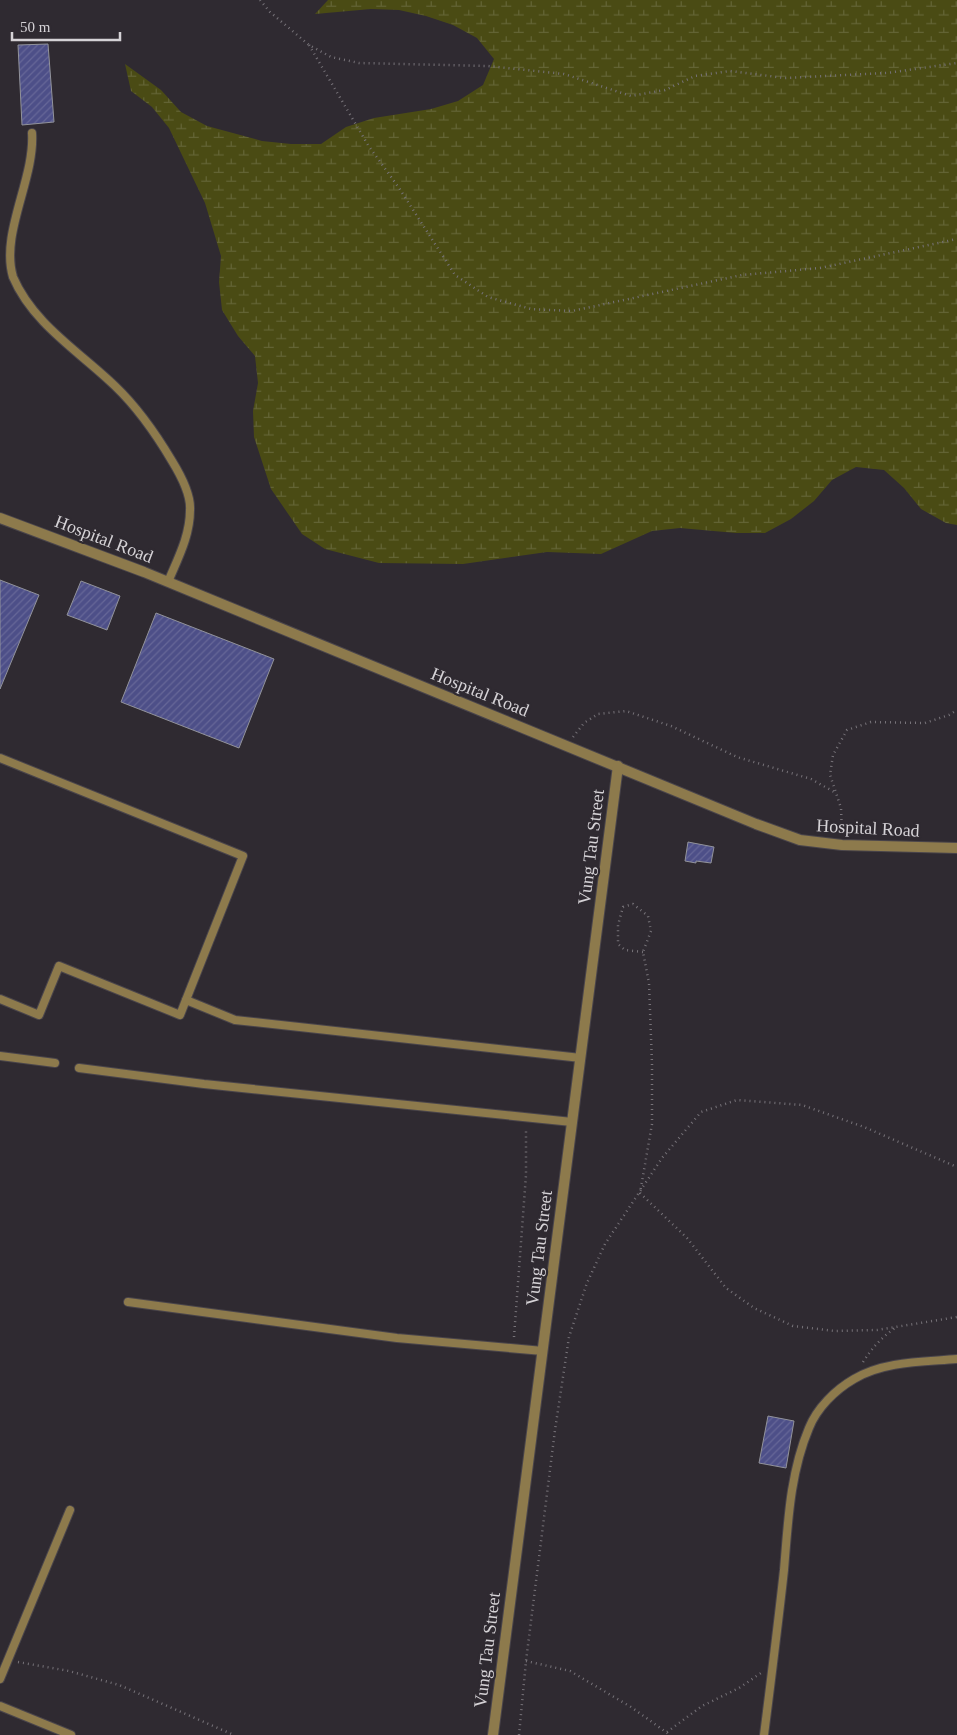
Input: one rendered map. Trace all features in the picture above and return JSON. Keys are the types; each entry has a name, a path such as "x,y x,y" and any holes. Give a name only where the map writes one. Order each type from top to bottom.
{"street":[{"name":"Hospital Road","path":"0,518 168,582 800,840 842,845 957,848"},
{"name":"Vung Tau Street","path":"493,1735 618,766"}],"lane":[{"path":"32,133 33,145 30,163 9,236 8,253 12,275 35,314 117,387 148,424 182,479 191,508 186,541 168,582"},
{"path":"0,758 242,856 180,1015 59,966 39,1015 0,999"},
{"path":"186,1000 235,1020 580,1058"},
{"path":"0,1056 55,1063"},
{"path":"78,1068 204,1084 572,1122"},
{"path":"128,1302 396,1338 542,1352"},
{"path":"764,1735 774,1664 790,1500 800,1455 809,1427 821,1407 834,1393 871,1370 957,1359"},
{"path":"0,1679 2,1669 70,1510"},
{"path":"0,1706 70,1735"}],"path":[{"path":"260,0 270,12 309,45 331,57 359,63 488,66 564,74 631,96 665,90 695,76 730,71 785,78 887,73 957,63"},
{"path":"309,45 368,145 404,195 455,275 488,297 530,309 572,311 742,275 820,268 957,239"},
{"path":"842,845 841,808 830,775 833,755 847,730 871,722 925,723 949,715 957,710"},
{"path":"570,747 574,737 584,723 598,714 626,711 671,726 736,757 811,780 836,793"},
{"path":"640,1193 652,1124 649,982 643,952 651,931 648,916 633,904 623,907 618,925 618,944 625,950 643,952"},
{"path":"519,1735 526,1661 555,1430 569,1337 587,1283 605,1244 662,1158 701,1112 737,1100 802,1105 864,1127 957,1166"},
{"path":"514,1349 526,1175 526,1117"},
{"path":"640,1193 687,1238 726,1288 754,1308 793,1326 835,1331 877,1330 957,1317"},
{"path":"854,1379 869,1352 881,1338 897,1326"},
{"path":"7,1660 70,1671 119,1685 234,1735"},
{"path":"526,1661 570,1671 618,1698 668,1734 702,1706 739,1688 774,1664"}],"green space":[{"path":"328,0 957,0 957,525 946,523 921,509 904,488 884,470 856,467 832,480 814,501 791,519 765,533 736,533 680,528 652,531 601,554 547,552 463,564 379,563 325,549 302,534 271,489 254,437 253,411 258,383 255,356 238,336 222,310 219,282 221,256 205,203 169,128 152,107 131,91 125,64 161,90 181,112 207,126 262,141 291,144 321,144 346,127 374,118 431,109 458,101 483,85 494,59 477,38 453,25 399,10 371,9 315,14"}],"building":[{"path":"48,44 54,122 22,125 18,45"},
{"path":"0,580 39,595 0,689"},
{"path":"81,581 120,596 107,630 67,615"},
{"path":"156,613 274,659 239,748 121,702"},
{"path":"688,842 714,847 711,863 685,861"},
{"path":"768,1416 794,1421 786,1468 759,1463"}]}
